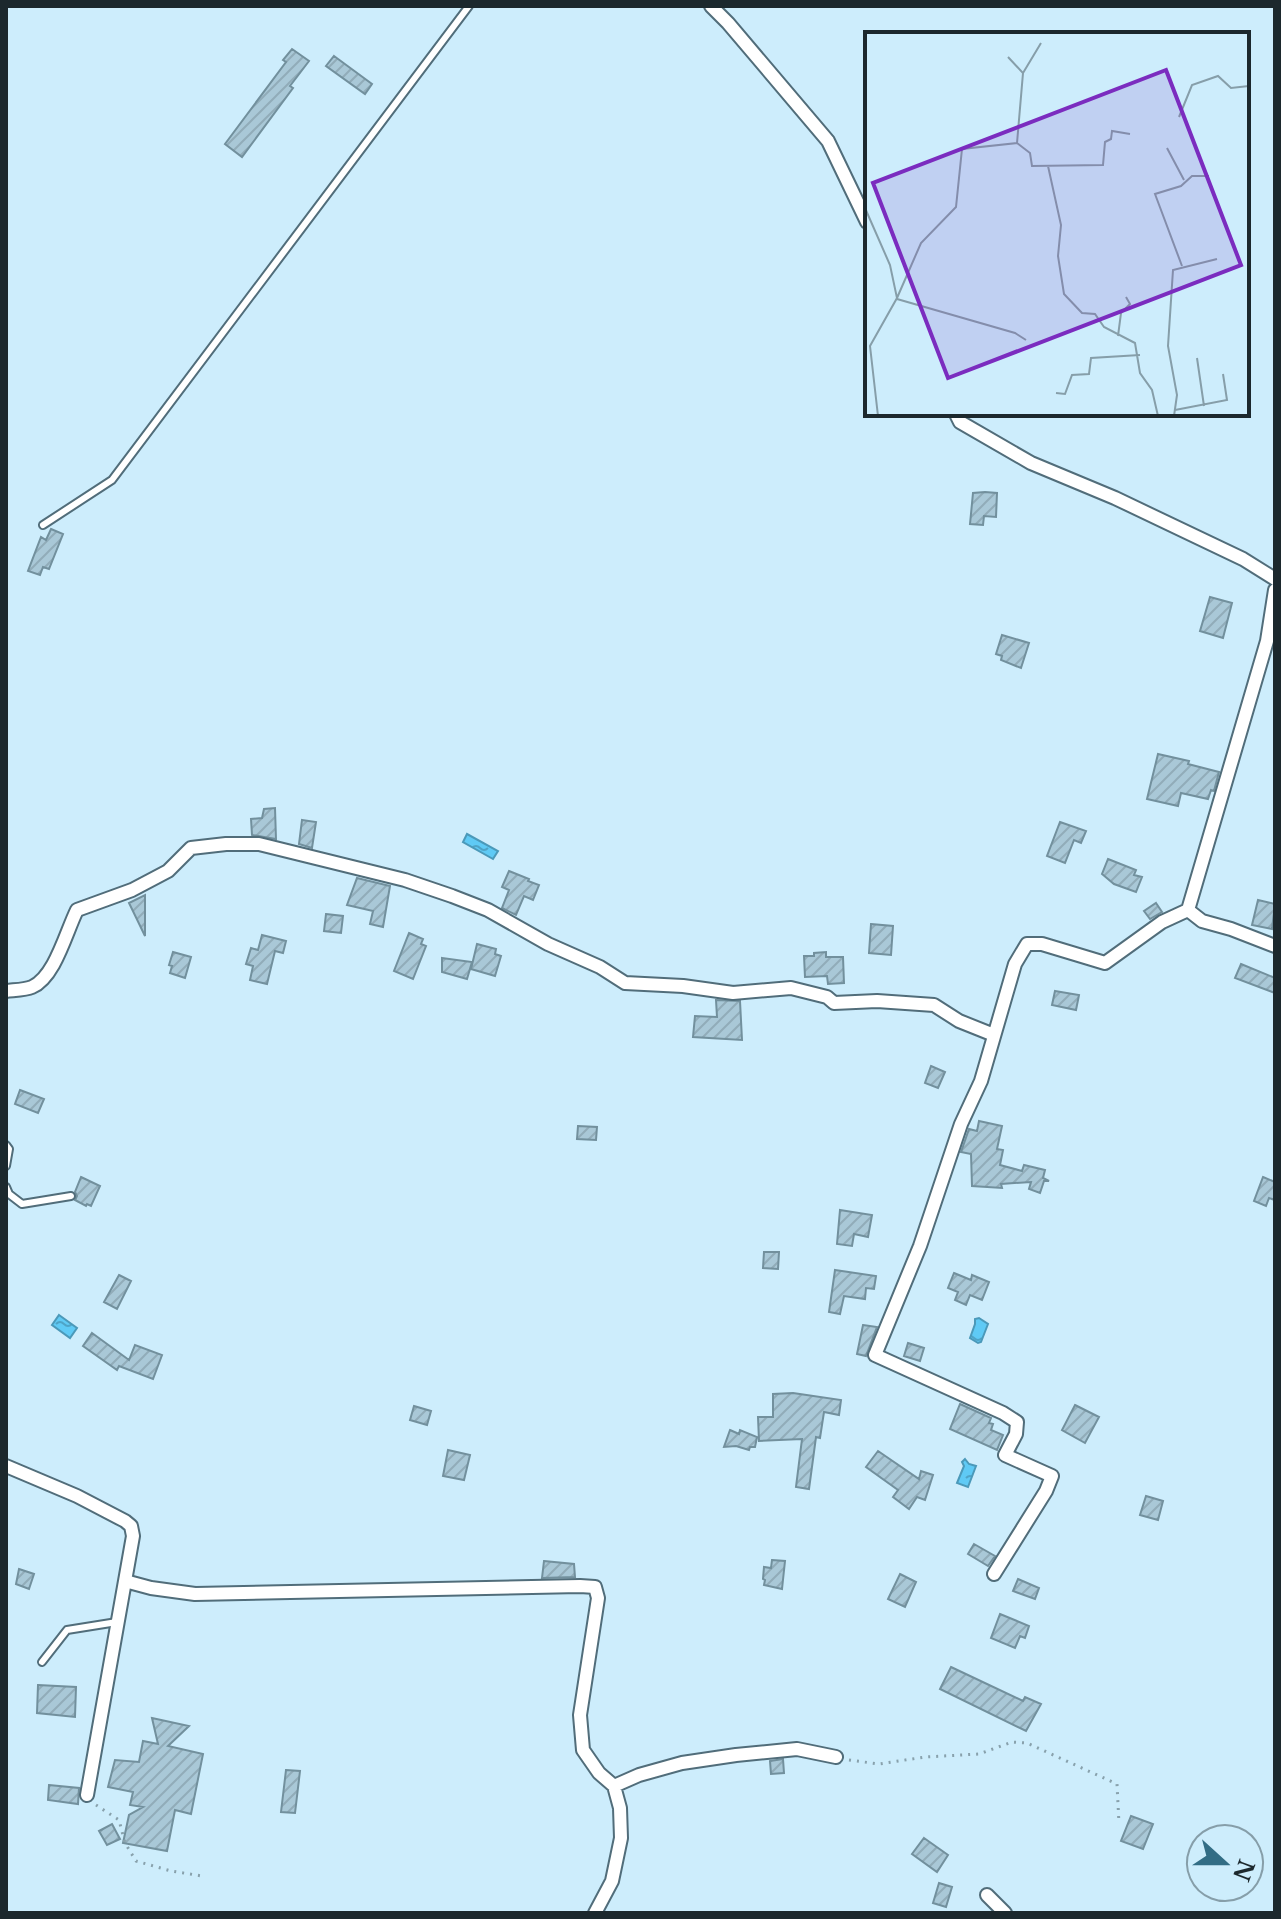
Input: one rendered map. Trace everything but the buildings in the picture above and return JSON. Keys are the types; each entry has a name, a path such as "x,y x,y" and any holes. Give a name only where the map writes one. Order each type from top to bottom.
{"street":[{"path":"711,6 828,141 865,218"},
{"path":"957,416 960,422 1031,463 1115,498 1243,559 1275,579"},
{"path":"994,1574 1046,1491 1052,1476 1005,1455 1016,1434 1017,1422 875,1355 920,1246 961,1124 981,1081 1015,964 1027,944 1042,944 1105,963 1162,922 1188,910 1267,641 1275,590"},
{"path":"6,991 31,987 43,979 77,910 132,890 168,871 191,848 259,844 405,880 452,896 488,910 625,983 733,993 791,988 827,997 834,1003 877,1001 934,1005 959,1021 994,1035"},
{"path":"1188,910 1202,921 1275,946"},
{"path":"6,1466 77,1496 131,1526 133,1536 87,1795"},
{"path":"125,1581 195,1594 595,1587 598,1598 580,1715 583,1750 599,1773 614,1786 620,1808 621,1838 612,1881 595,1913"},
{"path":"614,1786 639,1775 682,1763 736,1755 797,1749 836,1757"},
{"path":"987,1895 1005,1913"}],"lane":[{"path":"43,525 112,480 469,6"},
{"path":"6,1145 9,1149 6,1166"},
{"path":"6,1187 9,1194 22,1204 71,1196"},
{"path":"42,1662 67,1630 117,1622"}],"path":[{"path":"836,1757 879,1764 979,1754 1012,1742 1027,1743 1117,1784 1119,1824"},
{"path":"87,1795 119,1820 125,1843 136,1861 202,1876"}],"water":[{"path":"467,834 498,851 493,859 463,842"},
{"path":"59,1315 77,1328 70,1338 52,1325"},
{"path":"975,1319 988,1324 978,1343 970,1338"},
{"path":"965,1459 976,1466 968,1487 957,1483"}]}
